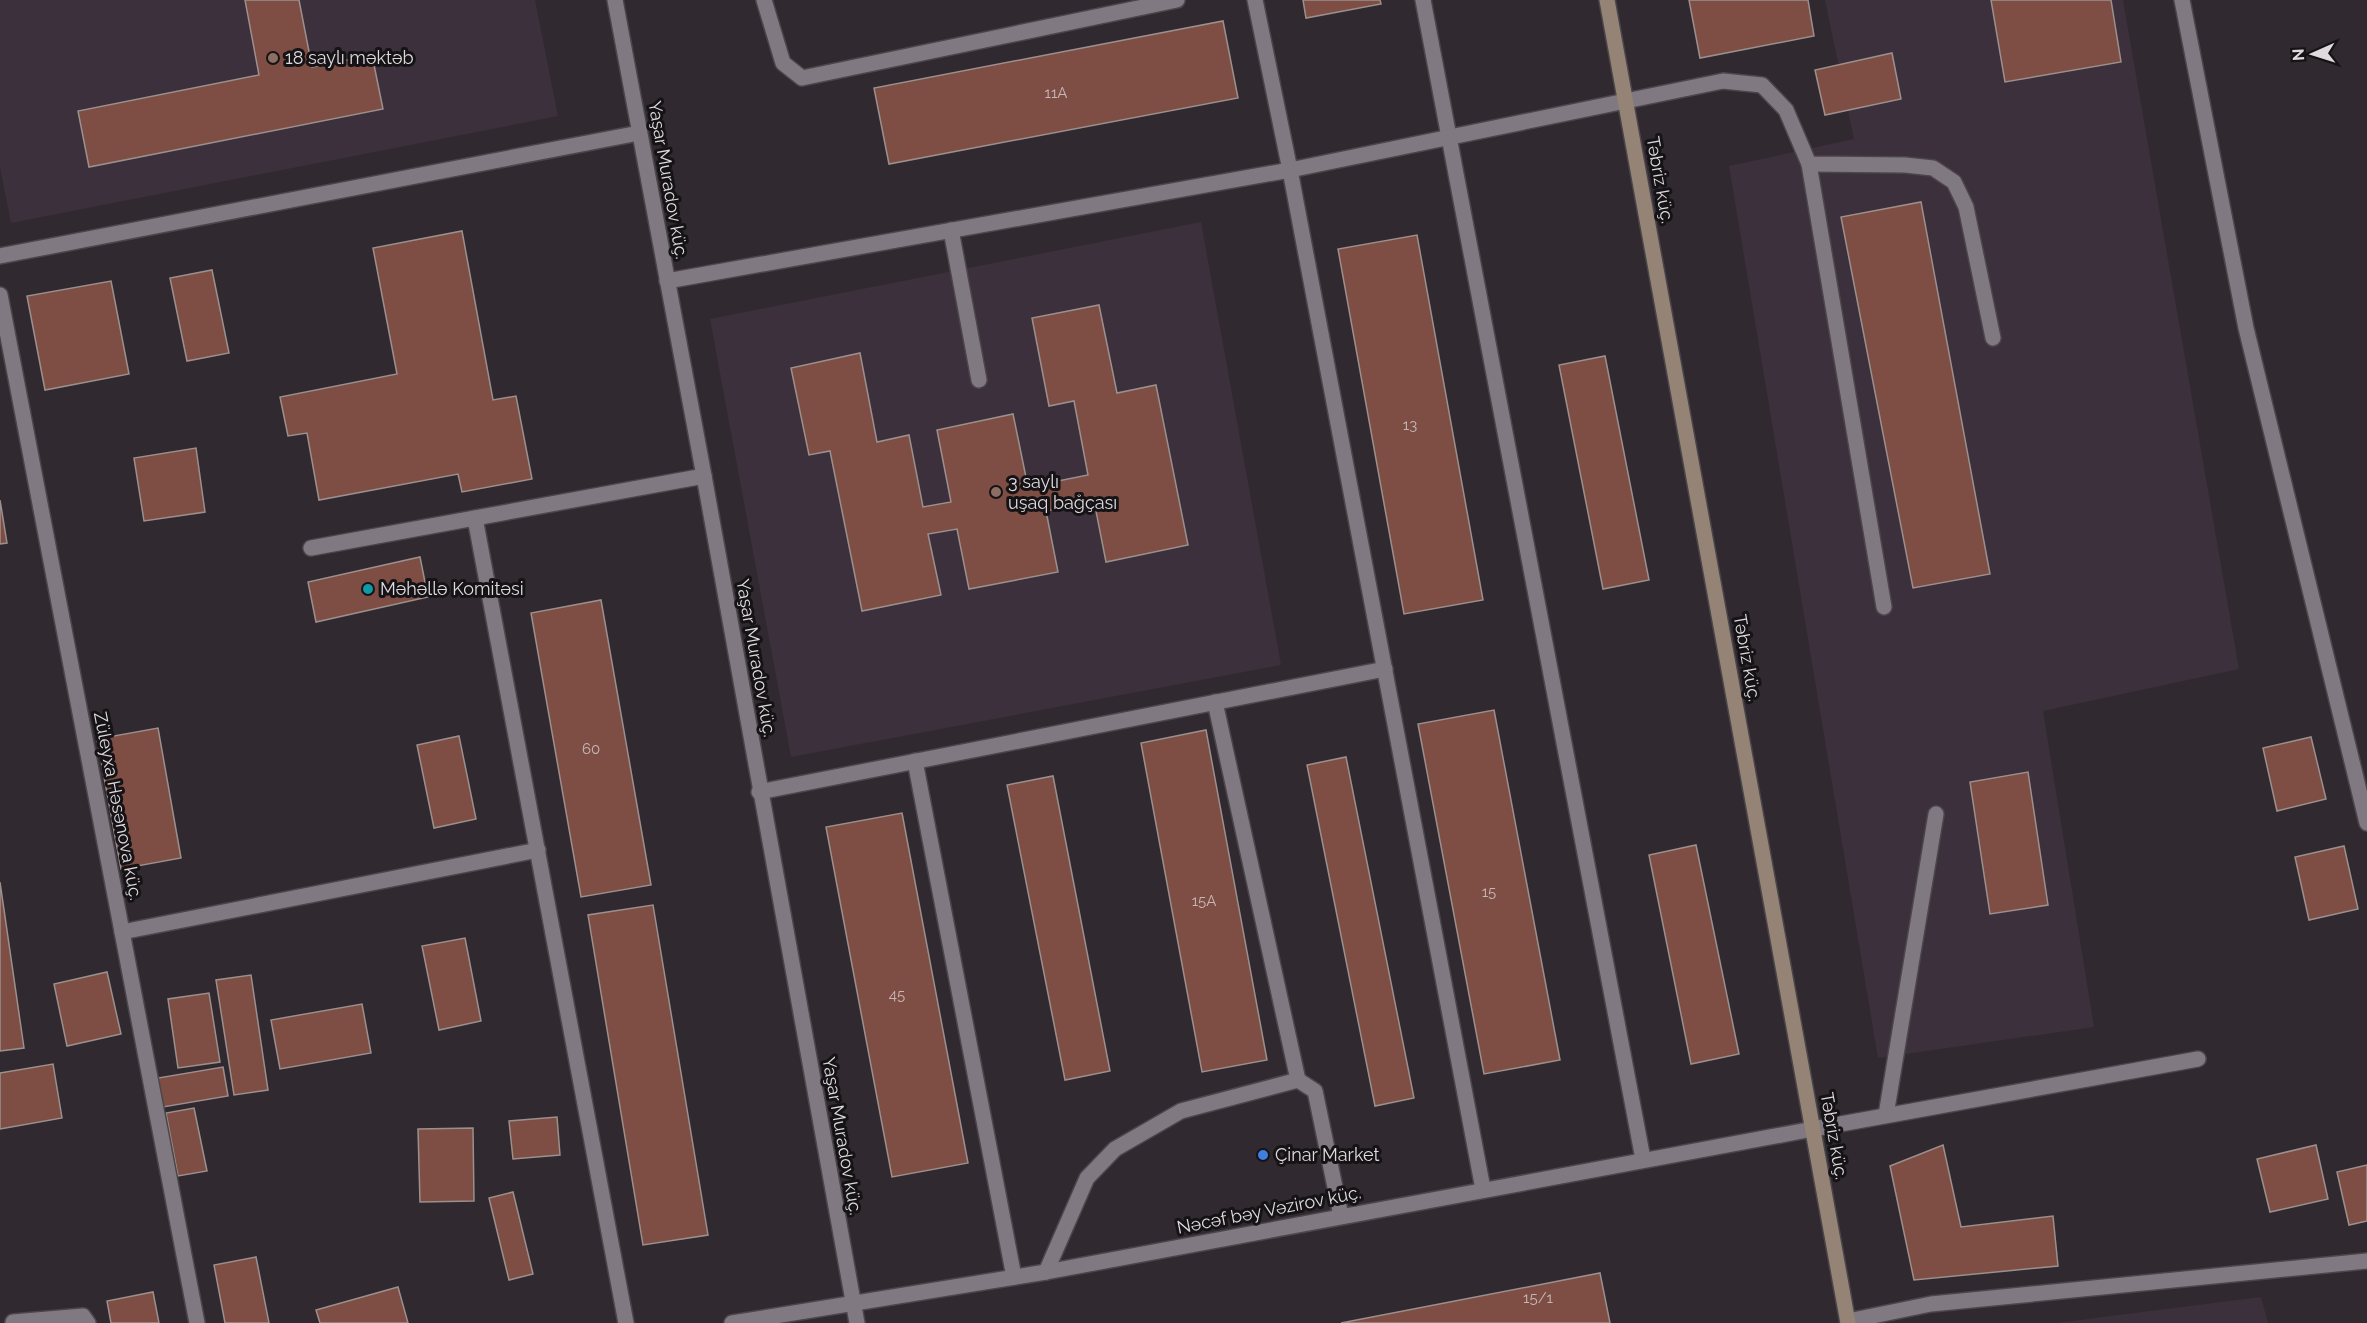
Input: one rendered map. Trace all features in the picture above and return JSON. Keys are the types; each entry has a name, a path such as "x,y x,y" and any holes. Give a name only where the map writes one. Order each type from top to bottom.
{"main road":[{"name":"Təbriz küç.","path":"1607,0 1813,1129 1844,1322"}],"street":[{"name":"Yaşar Muradov küç.","path":"615,0 704,476 856,1323"},
{"path":"764,0 783,63 802,78 1149,3 1177,0"},
{"path":"1255,0 1290,170 1483,1189"},
{"path":"1423,0 1643,1159"},
{"path":"2182,0 2246,328 2367,823"},
{"path":"667,281 1290,170 1723,81 1762,85 1786,110 1809,164 1884,607"},
{"path":"0,256 639,133"},
{"path":"1809,164 1905,165 1933,168 1954,182 1966,207 1993,338"},
{"path":"951,230 979,380"},
{"name":"Züleyxa Həsənova küç.","path":"0,296 197,1323"},
{"path":"311,548 704,476"},
{"path":"475,518 626,1323"},
{"path":"759,792 1385,669"},
{"path":"1215,702 1298,1080 1315,1091 1341,1216"},
{"path":"915,762 1014,1277"},
{"path":"1886,1115 1936,814"},
{"path":"122,932 538,850"},
{"name":"Nəcəf bəy Vəzirov küç.","path":"732,1323 1046,1272 1643,1159 2198,1059"},
{"path":"1046,1272 1087,1178 1114,1149 1181,1111 1298,1080"},
{"path":"1844,1322 1931,1304 2367,1261"},
{"path":"13,1322 83,1316 88,1323"}],"shaded area":[{"name":"18 saylı məktəb","path":"0,0 535,0 558,116 11,223 0,168"},
{"path":"1825,0 2123,0 2239,669 2043,711 2094,1027 1878,1058 1729,166 1854,139"},
{"name":"3 saylı uşaq bağçası","path":"1201,222 1281,665 791,757 710,319"},
{"path":"2261,1297 2268,1323 2056,1323"}],"building":[{"path":"245,0 299,0 312,67 372,55 383,109 89,167 78,111 259,75"},
{"path":"1303,0 1380,0 1381,4 1306,18"},
{"path":"1689,0 1808,0 1814,36 1700,58"},
{"path":"1991,0 2111,0 2121,62 2005,82"},
{"path":"1223,21 1238,98 889,164 874,88"},
{"path":"1892,53 1901,99 1825,115 1815,70"},
{"path":"1921,202 1990,574 1913,588 1841,217"},
{"path":"462,231 493,400 516,396 532,479 462,492 458,474 319,500 307,433 288,436 280,397 397,374 373,248"},
{"path":"1417,235 1483,600 1404,614 1338,249"},
{"path":"212,270 229,353 187,361 170,278"},
{"path":"111,281 129,374 45,390 27,296"},
{"path":"1099,305 1117,393 1156,385 1188,545 1106,562 1094,501 1046,511 1058,572 969,589 957,529 928,534 941,595 862,611 830,451 809,455 791,368 860,353 877,442 909,435 923,507 951,502 937,430 1013,414 1028,487 1088,475 1074,401 1049,406 1032,318"},
{"path":"1605,356 1649,580 1603,589 1559,365"},
{"path":"196,448 205,512 144,521 134,458"},
{"path":"0,500 7,543 0,544"},
{"name":"Məhəllə Komitəsi","path":"420,557 428,597 316,622 308,582"},
{"path":"601,600 651,885 581,897 531,613"},
{"path":"1494,710 1560,1060 1484,1074 1418,724"},
{"path":"158,728 181,858 121,869 97,739"},
{"path":"1206,730 1267,1060 1202,1072 1141,743"},
{"path":"459,736 476,819 434,828 417,745"},
{"path":"2311,737 2326,799 2277,811 2263,748"},
{"path":"1346,757 1414,1098 1375,1106 1307,765"},
{"path":"2028,772 2048,905 1990,914 1970,782"},
{"path":"1053,776 1110,1071 1065,1080 1007,785"},
{"path":"902,813 968,1163 892,1177 826,827"},
{"path":"1696,845 1739,1054 1691,1064 1649,855"},
{"path":"2344,846 2358,909 2309,920 2295,857"},
{"path":"0,882 24,1048 0,1051"},
{"path":"653,905 708,1235 643,1245 588,915"},
{"path":"465,938 481,1021 439,1030 422,946"},
{"path":"107,972 121,1034 67,1046 54,984"},
{"path":"251,975 268,1090 234,1095 216,980"},
{"path":"209,993 220,1062 178,1068 168,999"},
{"path":"362,1004 371,1053 280,1069 271,1020"},
{"path":"53,1064 62,1118 0,1129 0,1073"},
{"path":"223,1067 228,1096 163,1107 158,1078"},
{"path":"194,1108 207,1171 178,1176 166,1113"},
{"path":"557,1117 560,1155 513,1159 509,1121"},
{"path":"473,1128 474,1201 420,1202 418,1129"},
{"path":"1943,1145 1961,1227 2053,1216 2058,1266 1914,1280 1890,1166"},
{"path":"2316,1145 2328,1199 2270,1212 2257,1159"},
{"path":"2367,1165 2367,1221 2349,1225 2337,1172"},
{"path":"513,1192 533,1274 509,1280 489,1198"},
{"path":"256,1257 269,1323 225,1323 214,1265"},
{"path":"1600,1273 1610,1323 1341,1323"},
{"path":"398,1287 408,1323 320,1323 316,1310"},
{"path":"153,1292 159,1323 111,1323 107,1301"}],"place":[{"name":"18 saylı məktəb","path":"273,58"},
{"name":"3 saylı uşaq bağçası","path":"996,492"},
{"name":"Məhəllə Komitəsi","path":"368,589"},
{"name":"Çinar Market","path":"1263,1155"}]}
